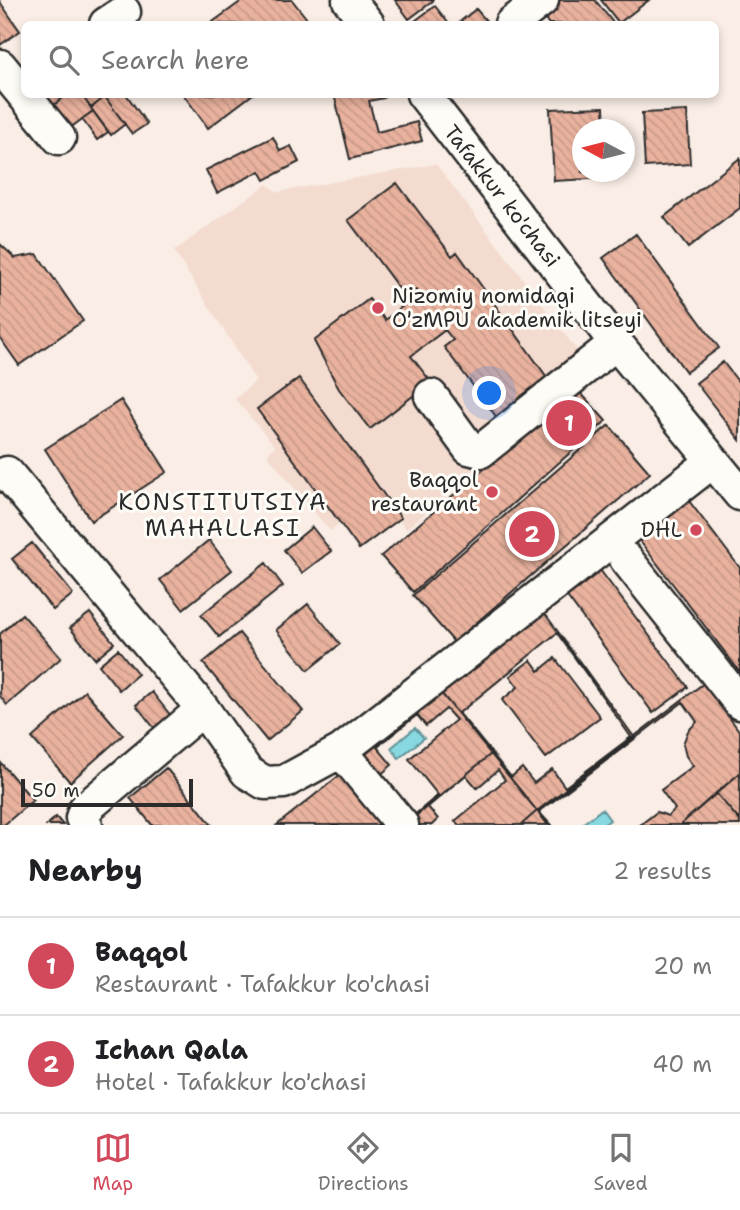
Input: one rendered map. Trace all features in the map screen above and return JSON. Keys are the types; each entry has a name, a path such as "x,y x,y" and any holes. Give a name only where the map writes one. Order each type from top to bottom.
{"street":[{"path":"349,0 366,21"},
{"path":"515,21 542,0"},
{"path":"0,57 21,53"},
{"path":"0,66 21,92"},
{"path":"26,98 59,138"},
{"name":"Tafakkur ko'chasi","path":"426,98 616,343 730,476"},
{"path":"430,396 469,448 481,451 616,343"},
{"path":"7,473 203,709 247,772 265,783 284,782 341,751 730,476"},
{"path":"626,559 740,703"},
{"path":"86,825 82,818 85,809 203,709"},
{"path":"341,751 402,825"}],"shaded area":[{"name":"Nizomiy nomidagi O'zMPU akademik litseyi","path":"436,164 595,374 406,529 380,491 330,531 267,455 275,446 235,399 256,381 174,251 267,184 277,192"}],"water":[{"path":"415,728 424,738 399,758 391,748"},
{"path":"602,809 610,820 603,825 581,825"}],"building":[{"path":"243,0 292,0 309,21 214,21"},
{"path":"395,0 433,0 433,1 409,19"},
{"path":"559,0 595,0 612,21 547,21 541,14"},
{"path":"601,0 649,0 622,21 617,21"},
{"path":"0,2 20,31 0,45"},
{"path":"435,6 447,21 415,21"},
{"path":"476,9 486,21 461,21"},
{"path":"41,98 63,98 46,111"},
{"path":"63,98 84,98 93,111 66,131 49,109"},
{"path":"84,98 104,98 91,108"},
{"path":"106,98 129,98 147,124 132,134"},
{"path":"106,98 125,124 111,135 91,108"},
{"path":"186,98 248,98 208,128"},
{"path":"335,98 384,98 369,101 377,132 417,122 422,141 350,159"},
{"path":"604,107 605,119 572,119 572,180 554,181 550,109"},
{"path":"93,111 108,132 97,140 82,119"},
{"path":"687,111 690,164 645,167 642,113"},
{"path":"273,137 280,151 291,146 299,162 265,180 260,171 217,193 206,170"},
{"path":"740,158 740,208 688,248 664,217"},
{"path":"397,183 452,256 457,252 549,380 498,419 444,347 453,340 445,330 411,356 431,382 370,429 339,389 314,341 369,299 385,320 418,294 416,290 406,298 348,220"},
{"path":"636,234 719,348 686,372 603,258"},
{"path":"0,244 15,258 37,254 83,321 19,365 0,338"},
{"path":"723,362 740,384 740,440 696,383"},
{"path":"299,378 401,518 359,549 257,409"},
{"path":"578,390 606,421 413,592 381,556"},
{"path":"121,400 167,472 91,521 45,449"},
{"path":"609,425 650,473 454,642 413,595"},
{"path":"686,497 740,568 740,672 636,536"},
{"path":"312,527 331,551 302,573 284,550"},
{"path":"209,540 232,570 183,609 160,580"},
{"path":"32,543 73,594 53,610 12,559"},
{"path":"266,563 283,586 219,637 201,615"},
{"path":"597,566 688,687 653,713 563,591"},
{"path":"308,604 340,644 308,670 276,630"},
{"path":"543,611 634,737 537,811 441,693","holes":["557,633 631,737 565,787 552,769 534,783 522,768 511,777 459,713"]},
{"path":"90,613 114,643 95,659 70,628"},
{"path":"22,614 61,658 7,705 0,696 0,634"},
{"path":"239,633 303,711 267,741 203,663"},
{"path":"118,649 138,674 119,690 99,665"},
{"path":"555,658 600,717 546,758 502,700 518,687 510,676 531,660 539,671"},
{"path":"704,683 740,732 740,773 680,825 640,825 657,812 668,816 675,809 661,790 693,766 686,756 683,744 688,731 697,722 683,702 539,812 551,825 548,825 537,811"},
{"path":"85,691 123,735 70,782 32,738"},
{"path":"152,692 175,721 159,734 136,705"},
{"path":"441,693 491,754 412,819 361,758","holes":["446,709 456,720 409,759 438,795 412,817 378,777 392,765 377,747 417,715 426,726"]},
{"path":"491,754 537,811 521,825 459,825 455,821 505,780 498,770 477,788 466,775 428,807 438,819 432,825 417,825 412,819"},
{"path":"0,762 33,800 4,825 0,825"},
{"path":"166,768 212,825 152,825 130,798"},
{"path":"345,771 389,825 277,825"},
{"path":"740,773 740,821 716,793"},
{"path":"716,793 740,821 740,825 680,825"},
{"path":"537,811 548,825 521,825"},
{"path":"56,817 63,825 47,825"}],"place":[{"name":"Nizomiy nomidagi O'zMPU akademik litseyi","path":"378,308"},
{"name":"Baqqol","path":"569,423"},
{"name":"Baqqol restaurant","path":"492,492"},
{"name":"DHL","path":"696,530"},
{"name":"Ichan Qala","path":"532,534"}],"district":[{"name":"KONSTITUTSIYA MAHALLASI","path":"223,515"}]}
